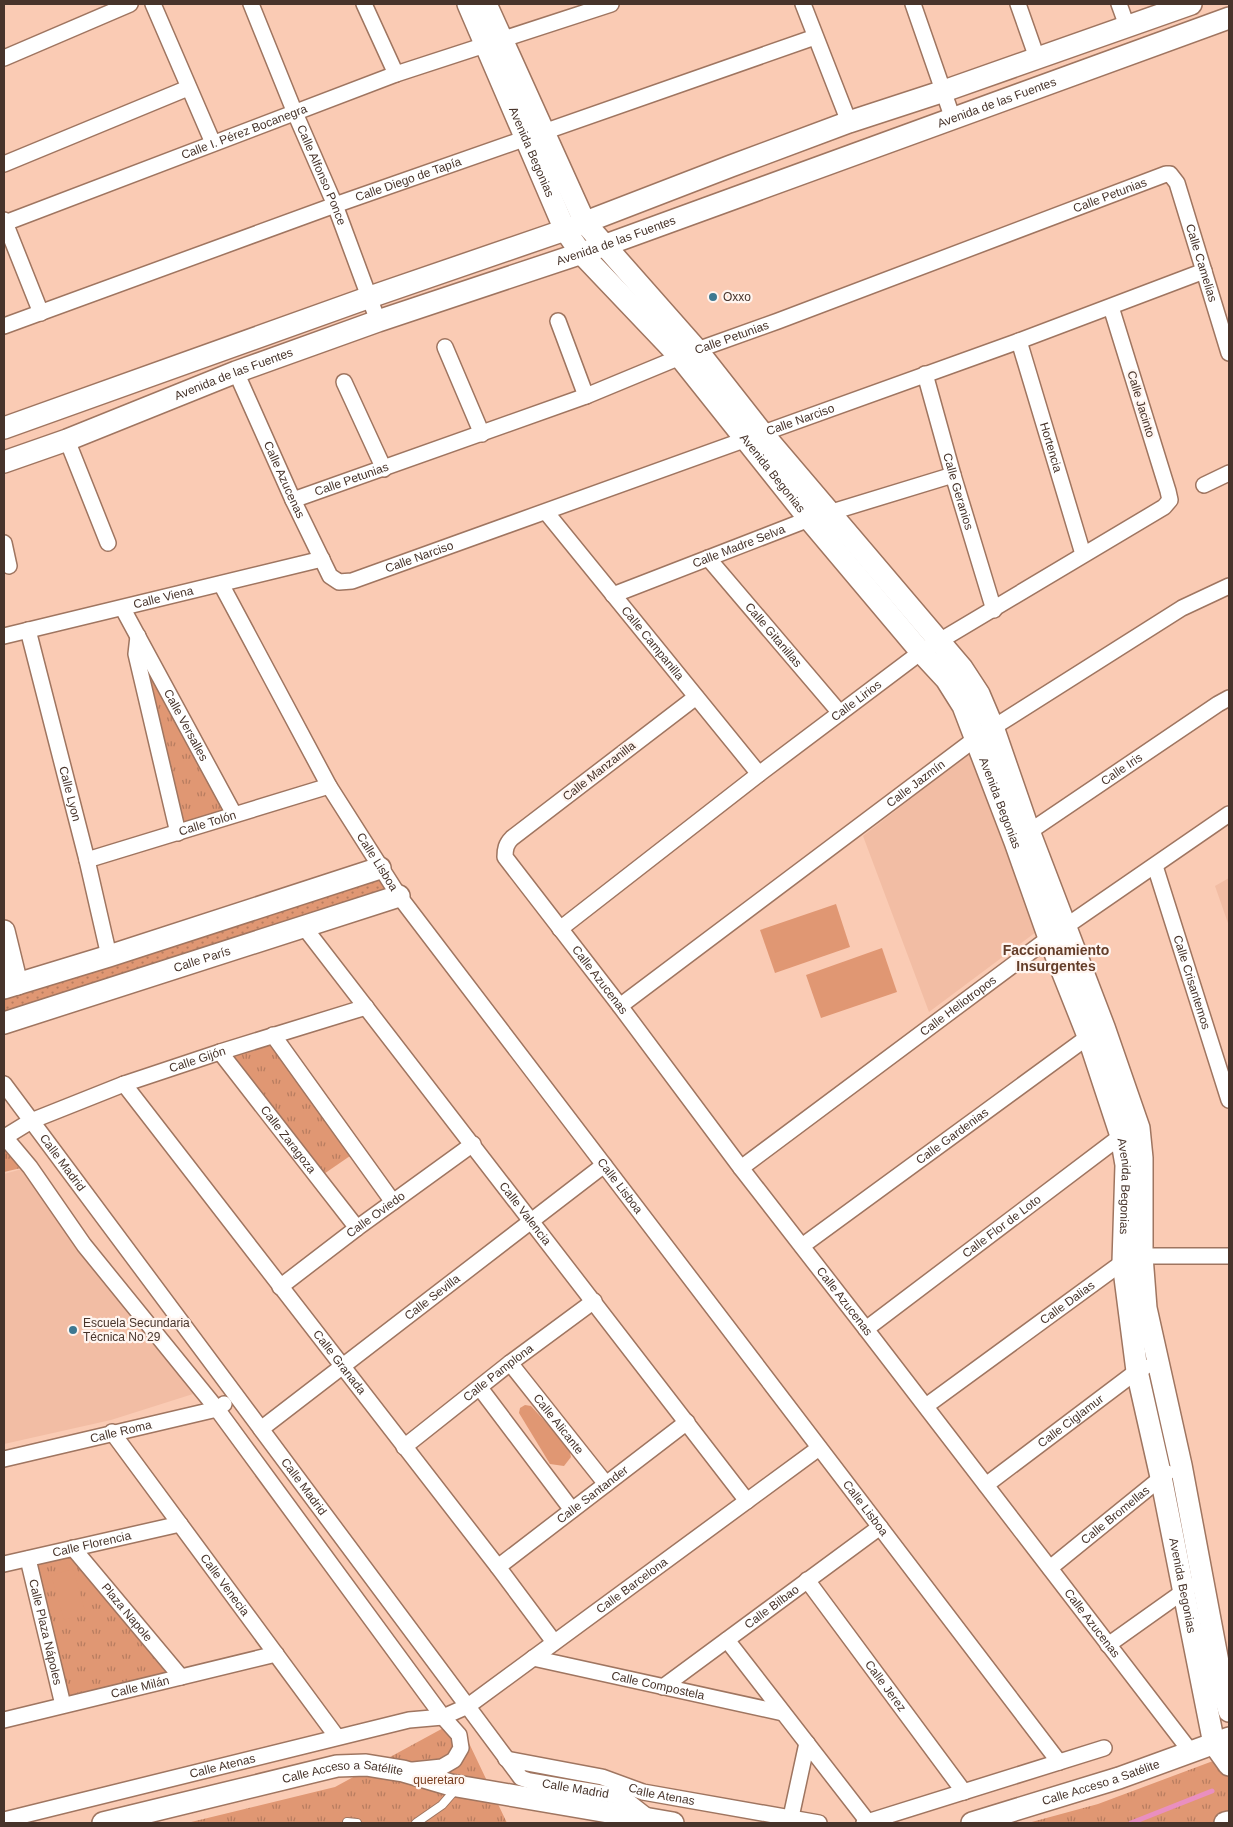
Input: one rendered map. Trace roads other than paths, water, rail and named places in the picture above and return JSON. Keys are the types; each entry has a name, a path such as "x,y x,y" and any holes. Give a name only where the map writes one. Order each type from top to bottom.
{"street":[{"path":"4,58 130,4"},
{"path":"153,4 213,143"},
{"name":"Calle Alfonso Ponce","path":"251,4 335,205 378,320"},
{"path":"364,4 396,74"},
{"name":"Avenida Begonias","path":"468,4 493,42 535,136 585,223 754,437 809,519 946,679 962,706 975,739 1022,836 1096,1031 1130,1132 1142,1158 1132,1259 1137,1371 1161,1476 1183,1591 1222,1741"},
{"name":"Avenida Begonias","path":"486,4 493,42"},
{"path":"803,4 849,122"},
{"path":"913,4 953,118"},
{"path":"1018,4 1037,58"},
{"path":"1119,4 1127,26"},
{"name":"Avenida de las Fuentes","path":"4,428 370,297 585,223 849,122 944,91 1191,4"},
{"name":"Calle I. Pérez Bocanegra","path":"4,221 396,74 603,5"},
{"name":"Avenida de las Fuentes","path":"4,462 67,440 236,372 378,320 603,246 1229,18"},
{"name":"Calle Diego de Tapía","path":"4,326 335,205 815,37"},
{"path":"4,164 188,88"},
{"name":"Avenida Begonias","path":"535,136 565,230 581,253 688,354"},
{"name":"Calle Camelias","path":"1170,174 1177,183 1229,353"},
{"name":"Calle Petunias","path":"293,500 586,396 688,354 1152,178 1170,174"},
{"path":"4,221 41,313"},
{"name":"Calle Narciso","path":"339,582 352,582 1019,341 1204,271"},
{"name":"Calle Jacinto","path":"1111,307 1170,500"},
{"path":"558,321 586,396"},
{"name":"Hortencia","path":"1019,341 1083,554"},
{"path":"445,346 482,434"},
{"name":"Calle Azucenas","path":"236,372 293,500 330,576 339,582"},
{"name":"Calle Geranios","path":"925,374 994,610"},
{"path":"344,382 384,469"},
{"name":"Avenida Begonias","path":"754,437 829,512 962,668 979,694 993,727 1022,836"},
{"path":"67,440 108,542"},
{"path":"1204,485 1229,473"},
{"name":"Calle Madre Selva","path":"613,595 809,519 953,475"},
{"name":"Calle Lirios","path":"560,928 921,652 1164,507 1170,500"},
{"name":"Calle Campanilla","path":"546,512 759,774"},
{"path":"4,543 9,566"},
{"name":"Calle Gitanillas","path":"708,558 840,713"},
{"name":"Calle Viena","path":"4,636 123,609 322,559"},
{"name":"Calle Lisboa","path":"221,584 329,786 399,896 1059,1762"},
{"name":"Calle Jazmín","path":"620,1006 975,739 1182,608 1229,586"},
{"name":"Calle Versalles","path":"123,609 234,814"},
{"name":"Calle Lyon","path":"28,630 87,860 109,956"},
{"name":"Calle Versalles","path":"138,636 136,654 178,833"},
{"name":"Calle Manzanilla","path":"505,848 512,838 696,697"},
{"name":"Calle Iris","path":"1022,836 1229,698"},
{"name":"Calle Tolón","path":"87,860 329,786"},
{"name":"Calle Heliotropos","path":"741,1168 1058,932 1229,814"},
{"name":"Calle Azucenas","path":"505,848 505,857 510,865 1191,1752"},
{"name":"Calle Crisantemos","path":"1155,866 1229,1100"},
{"path":"4,931 10,986 380,868"},
{"name":"Calle París","path":"4,1023 399,896"},
{"name":"Calle Valencia","path":"304,927 747,1501"},
{"name":"Calle Gijón","path":"4,1137 31,1121 124,1084 366,1007"},
{"name":"Calle Gardenias","path":"802,1246 1096,1031"},
{"path":"274,1036 393,1202"},
{"name":"Calle Zaragoza","path":"220,1052 357,1228"},
{"name":"Calle Madrid","path":"4,1084 521,1778 613,1795 625,1799 650,1819"},
{"name":"Calle Granada","path":"124,1084 498,1566 554,1642"},
{"name":"Calle Flor de Loto","path":"866,1329 1130,1132"},
{"name":"Calle Madrid","path":"4,1137 30,1167 84,1245 217,1409 443,1717 459,1735 461,1748 454,1760 442,1767 403,1771"},
{"name":"Calle Oviedo","path":"280,1287 357,1228 473,1144"},
{"name":"Calle Sevilla","path":"261,1429 604,1165"},
{"path":"1132,1259 1229,1256"},
{"name":"Avenida Begonias","path":"1132,1259 1146,1308 1181,1465 1229,1711"},
{"name":"Calle Dalias","path":"926,1406 1132,1259"},
{"name":"Calle Pamplona","path":"404,1446 510,1363 594,1301"},
{"name":"Calle Ciglamur","path":"986,1485 1137,1371 1158,1361"},
{"name":"Calle Alicante","path":"510,1363 606,1484"},
{"path":"480,1388 572,1510"},
{"name":"Calle Roma","path":"4,1459 112,1432 217,1409 236,1397"},
{"name":"Calle Santander","path":"498,1566 687,1422"},
{"name":"Calle Venecia","path":"112,1432 337,1737"},
{"name":"Calle Barcelona","path":"443,1717 468,1706 819,1448"},
{"name":"Calle Bromellas","path":"1050,1568 1161,1476 1181,1465"},
{"name":"Calle Florencia","path":"4,1564 180,1524"},
{"name":"Calle Bilbao","path":"663,1687 880,1527"},
{"name":"Plaza Napole","path":"73,1548 181,1677"},
{"name":"Calle Plaza Nápoles","path":"28,1559 63,1705"},
{"path":"1108,1645 1202,1578"},
{"name":"Calle Jerez","path":"808,1580 964,1792"},
{"path":"727,1640 866,1823 1104,1748"},
{"name":"Calle Milán","path":"4,1720 276,1654"},
{"name":"Calle Compostela","path":"533,1658 783,1713"},
{"name":"Calle Atenas","path":"4,1820 409,1720 443,1717"},
{"path":"1222,1741 1229,1765"},
{"name":"Calle Acceso a Satélite","path":"972,1823 1119,1778 1222,1741"},
{"path":"791,1817 807,1743"},
{"name":"Calle Atenas","path":"506,1759 602,1777 643,1792 819,1823"},
{"name":"Calle Acceso a Satélite","path":"103,1823 337,1766 366,1764 403,1771 459,1786 673,1823"},
{"path":"1225,1823 1229,1822"}],"lane":[{"path":"416,1823 442,1805 459,1786"},
{"path":"347,1822 357,1823"}],"waterway":[{"path":"1131,1823 1212,1791"}],"place":[{"name":"Oxxo","path":"713,297"},
{"name":"Escuela Secundaria Técnica No 29","path":"73,1330"}],"district":[{"name":"Faccionamiento Insurgentes","path":"1056,958"}],"park label":[{"name":"queretaro","path":"439,1780"}]}
